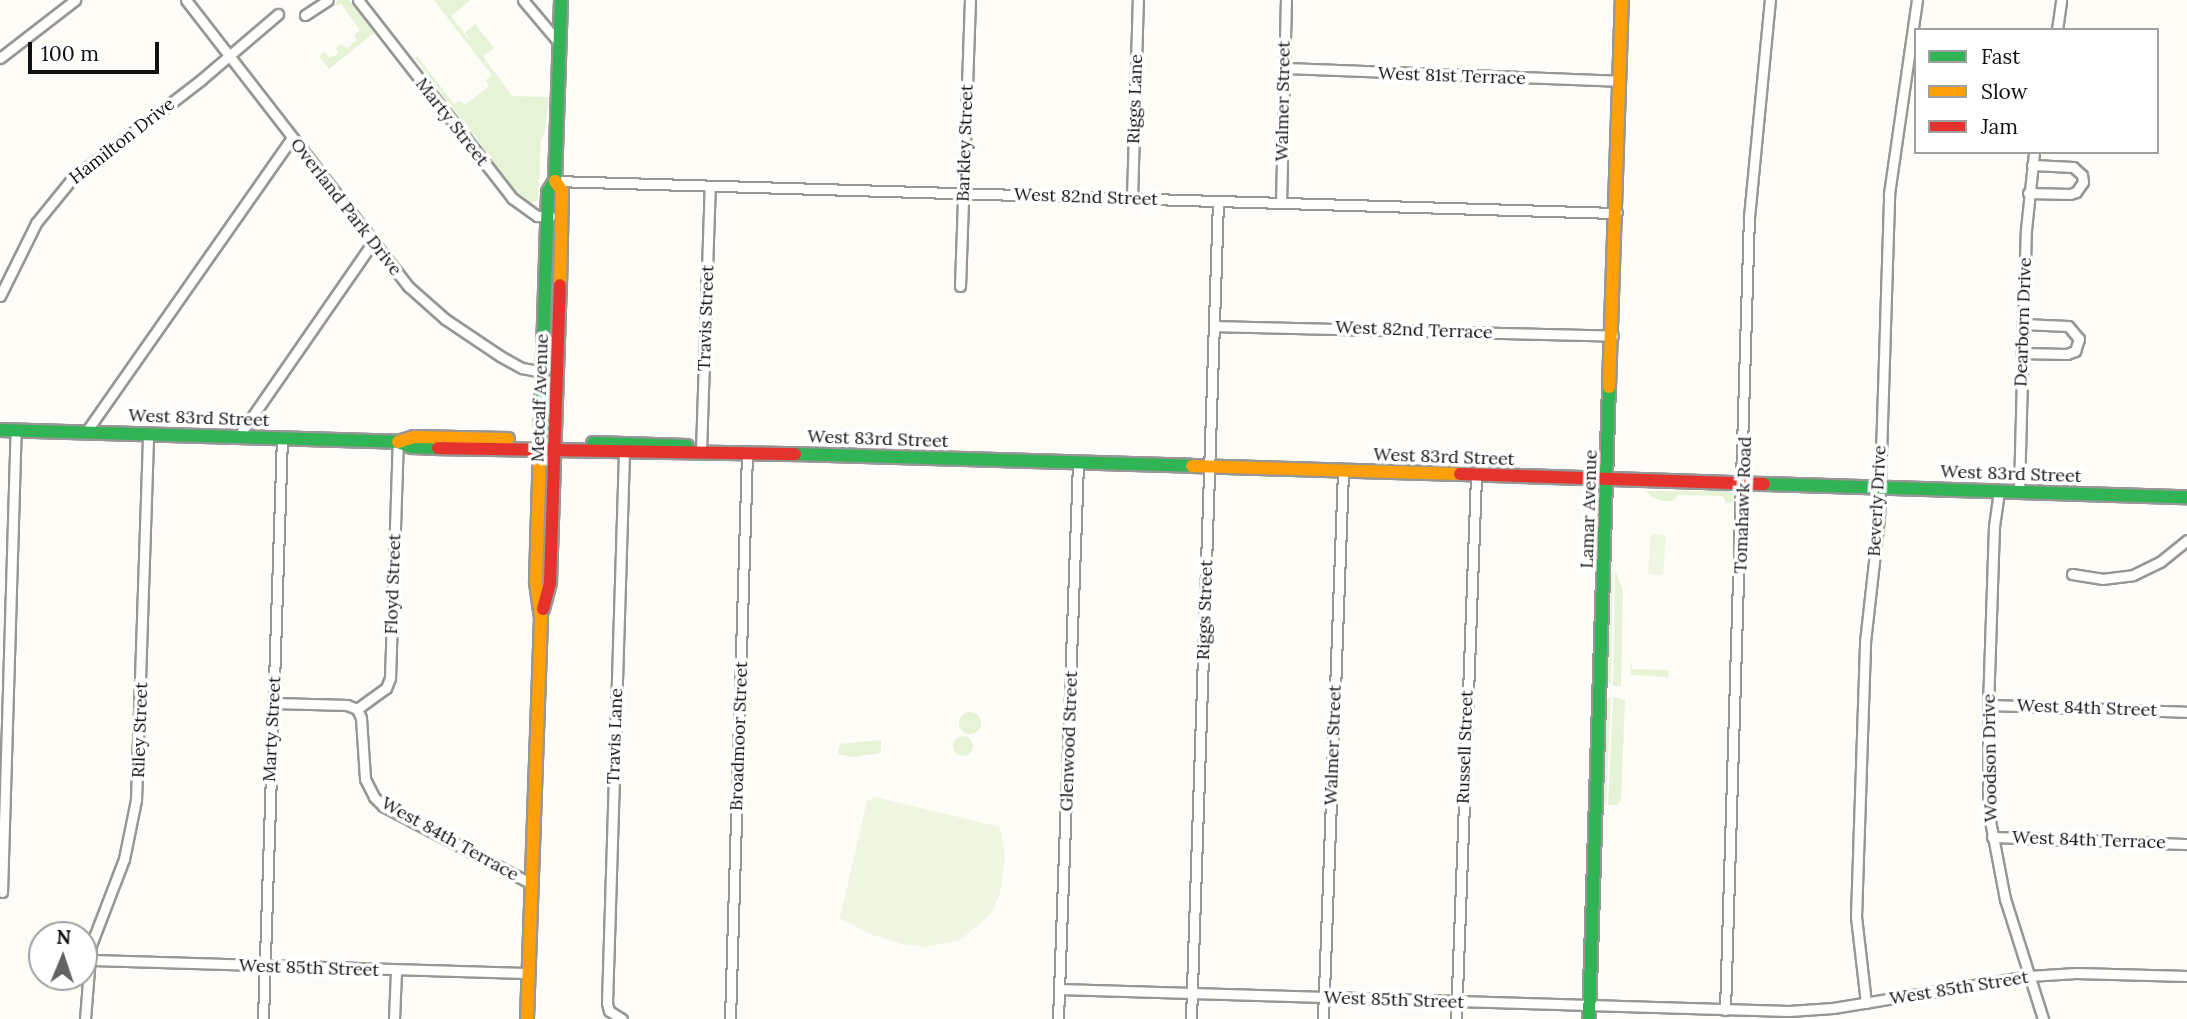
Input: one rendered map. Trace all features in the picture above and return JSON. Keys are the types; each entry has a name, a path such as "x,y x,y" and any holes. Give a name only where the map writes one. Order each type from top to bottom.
{"street":[{"path":"0,58 75,0"},
{"name":"Overland Park Drive","path":"186,0 409,287 445,319 511,362 543,372"},
{"path":"305,15 328,0"},
{"name":"Marty Street","path":"358,0 512,198 537,216 562,216"},
{"path":"523,0 560,45"},
{"name":"Metcalf Avenue","path":"527,1019 541,618 536,581 547,216 548,192 555,181 561,0"},
{"name":"Barkley Street","path":"960,286 970,0"},
{"name":"Riggs Lane","path":"1132,198 1138,0"},
{"name":"Walmer Street","path":"1281,203 1286,0"},
{"name":"Lamar Avenue","path":"1589,1013 1622,0"},
{"name":"Tomahawk Road","path":"1725,1010 1749,217 1770,0"},
{"name":"Beverly Drive","path":"1866,1003 1856,917 1864,642 1879,488 1889,194 1917,0"},
{"path":"2057,28 2061,0"},
{"name":"Hamilton Drive","path":"0,296 36,223 71,180 229,57 278,14"},
{"name":"West 81st Terrace","path":"1284,68 1620,81"},
{"path":"86,432 292,138"},
{"name":"Dearborn Drive","path":"2019,491 2022,324 2028,193 2034,154"},
{"path":"2028,193 2070,194 2076,192 2083,182 2082,175 2073,167 2032,165"},
{"name":"Metcalf Avenue","path":"541,618 550,582 556,445 562,191 555,181"},
{"name":"West 82nd Street","path":"555,181 1617,213"},
{"name":"Travis Street","path":"701,451 710,186"},
{"name":"Riggs Street","path":"1191,1019 1218,201"},
{"path":"238,437 373,242"},
{"path":"2021,354 2067,354 2075,351 2079,339 2068,326 2022,324"},
{"name":"West 82nd Terrace","path":"1215,326 1613,336"},
{"name":"West 83rd Street","path":"0,430 398,442 414,437 540,445 685,446 701,451"},
{"path":"2,892 16,430"},
{"name":"Riley Street","path":"98,934 124,859 136,800 148,434"},
{"name":"Marty Street","path":"262,1019 282,438"},
{"name":"Floyd Street","path":"357,709 386,688 390,678 398,442"},
{"name":"West 83rd Street","path":"556,445 624,453 682,454 701,451 2187,497"},
{"name":"Travis Lane","path":"619,1017 609,1011 607,1003 624,453"},
{"name":"Broadmoor Street","path":"730,1019 747,453"},
{"name":"Glenwood Street","path":"1058,1019 1078,463"},
{"name":"Walmer Street","path":"1323,1019 1343,471"},
{"name":"Russell Street","path":"1456,1019 1476,476"},
{"name":"Woodson Drive","path":"1999,491 1994,526 1987,781 1992,837 2005,899 2043,1019"},
{"path":"2072,574 2102,579 2133,575 2160,562 2187,540"},
{"path":"274,703 347,705 357,709"},
{"name":"West 84th Street","path":"1988,705 2187,712"},
{"name":"West 84th Terrace","path":"357,709 361,719 365,779 374,797 383,806 532,884"},
{"name":"West 84th Terrace","path":"1992,837 2187,844"},
{"name":"West 85th Street","path":"98,960 529,973"},
{"path":"394,1019 396,971"},
{"name":"West 85th Street","path":"1059,989 1457,1002 1589,1013 1789,1011 1866,1003 2029,975 2076,973 2187,976"},
{"name":"Riley Street","path":"85,1019 87,991"}],"green space":[{"path":"338,0 349,0 374,33 329,69 319,56 325,52 329,58 338,54 336,48 341,44 347,48 357,40 354,35 360,30 341,4 334,6"},
{"path":"434,0 471,0 451,16 470,41 465,32 475,24 494,48 483,56 487,62 483,64"},
{"path":"417,56 454,104 460,101 465,105 489,86 486,80 492,75 484,65 487,62 512,96 549,97 544,135 541,139 538,201 529,203 509,185 475,142 478,140 475,135 471,136 455,116 457,114 415,58"},
{"path":"1646,491 1730,491 1736,495 1736,502 1726,503 1723,496 1679,495 1673,501 1663,501 1652,497"},
{"path":"1651,534 1666,535 1663,575 1648,574"},
{"path":"1615,570 1623,590 1621,686 1613,686"},
{"path":"1613,571 1611,685 1607,680"},
{"path":"1630,658 1632,669 1669,670 1668,677 1631,675"},
{"path":"1611,697 1606,804 1602,801 1606,700"},
{"path":"1613,697 1625,700 1621,800 1617,805 1608,805"},
{"path":"970,712 978,715 981,723 978,731 970,734 962,731 959,723 962,715"},
{"path":"963,736 970,739 973,746 970,753 963,756 956,753 953,746 956,739"},
{"path":"881,740 881,753 853,757 838,754 840,744"},
{"path":"875,797 1000,827 1005,856 1000,894 990,915 960,940 924,947 902,944 870,934 840,918 867,801"}],"traffic: fast":[{"path":"540,448 548,192 555,181 561,0"},
{"path":"1589,1019 1609,387"},
{"path":"0,430 398,442 412,447 438,448"},
{"path":"593,443 687,446"},
{"path":"795,454 1192,466"},
{"path":"1764,484 2187,497"}],"traffic: slow":[{"path":"1609,387 1622,0"},
{"path":"555,181 562,191 560,285"},
{"path":"398,442 414,437 508,439"},
{"path":"527,1019 541,618 536,581 540,448"},
{"path":"1192,466 1460,474"}],"traffic: jam":[{"path":"543,609 550,582 560,285"},
{"path":"438,448 795,454"},
{"path":"1460,474 1764,484"}]}
